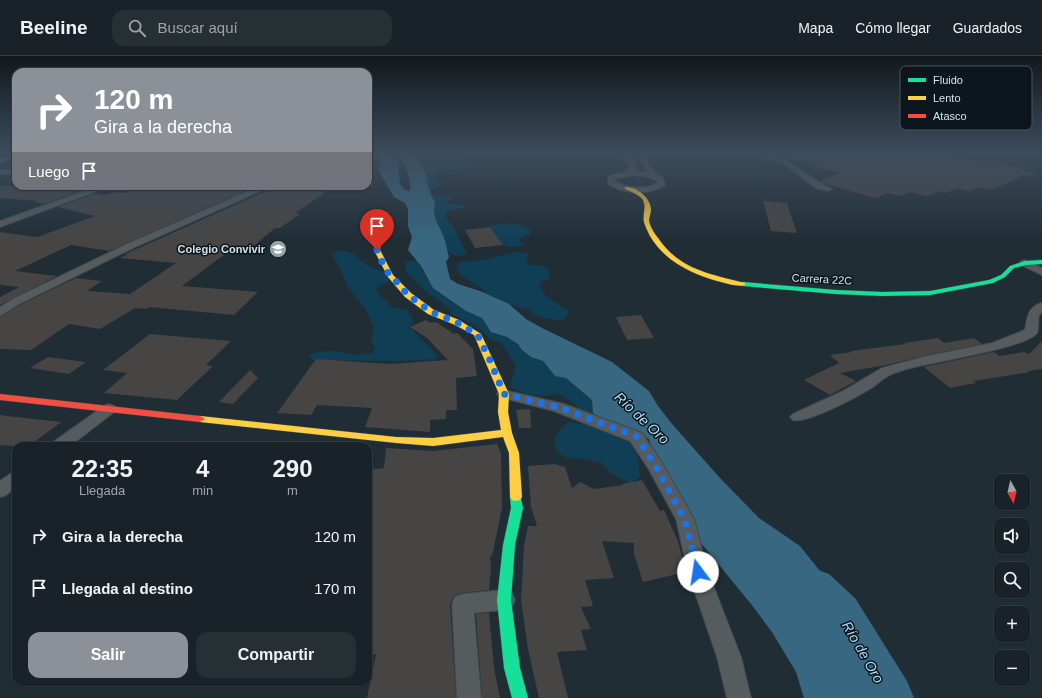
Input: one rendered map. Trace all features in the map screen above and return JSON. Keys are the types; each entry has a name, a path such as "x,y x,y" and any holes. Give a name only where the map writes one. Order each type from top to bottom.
{"main road":[{"path":"627,188 644,196"},
{"name":"Carrera 22C","path":"644,196 648,208 646,221 658,244 679,263 710,278 732,283 829,292 882,294 930,293 991,282 1003,276 1012,267 1025,263 1042,262"},
{"path":"380,223 377,250 385,269 390,276 408,295 431,312 456,322 477,334 504,394 503,412 506,433 514,453 517,508 509,545 504,600 512,668 520,698"},
{"path":"0,397 396,440 433,442 506,433"}],"street":[{"path":"613,182 617,185 627,188 653,188"},
{"path":"644,196 662,182"},
{"path":"813,182 828,189"},
{"path":"0,224 95,190"},
{"path":"0,312 16,301 130,246 256,190"},
{"path":"1025,263 1042,272"},
{"path":"798,417 835,402 866,385 886,371 932,359 981,351 1016,341 1031,332 1033,314 1042,306"},
{"path":"504,394 558,407 636,436 655,465 685,520 698,572 729,657 738,698"},
{"path":"64,442 109,409"},
{"path":"0,490 12,481"},
{"path":"469,698 463,604 504,600"}],"shaded area":[{"path":"428,182 442,183 439,187 429,190"},
{"path":"432,196 452,197 452,199 447,201 447,204 462,204 465,206 465,208 447,211 446,216 466,250 466,254 457,256 448,252 443,236 436,225 434,208 435,203"},
{"path":"511,223 521,225 531,231 531,234 521,237 519,241 524,244 514,247 503,245 490,227"},
{"path":"337,251 345,251 355,254 366,264 389,275 389,282 379,285 376,291 393,308 406,309 414,321 409,326 438,356 435,359 396,361 313,360 308,357 316,352 332,351 358,355 373,353 375,349 371,340 374,328 366,310 348,287 339,266 332,256"},
{"path":"515,252 528,253 526,262 531,265 545,266 550,272 549,279 542,281 539,286 547,297 569,311 565,318 560,320 548,319 535,315 530,310 509,304 485,294 484,290 461,275 457,268 459,262 483,260"},
{"path":"409,261 417,261 428,280 446,297 466,311 482,318 491,332 507,337 518,344 522,350 531,357 543,361 555,376 566,378 592,400 593,413 624,434 633,446 638,459 640,477 631,484 611,473 601,463 587,459 567,458 557,452 554,441 560,430 568,422 581,424 584,418 575,404 559,394 544,396 526,394 510,387 516,366 501,343 490,339 476,326 452,314 446,306 425,291 406,271 405,263"}],"water":[{"path":"385,182 400,182 405,190 410,191 410,182 427,182 428,187 435,203 434,212 437,223 444,238 449,257 446,262 450,279 458,284 480,291 509,304 526,319 612,362 649,391 672,424 720,478 759,518 800,546 828,581 840,612 890,698 804,698 796,672 772,632 701,543 685,507 651,447 649,439 637,432 607,424 593,413 592,400 566,378 555,376 543,361 531,357 522,350 518,344 507,337 491,332 482,318 466,311 433,288 421,266 408,250 412,237 408,226 408,209 405,203 394,197"}],"building":[{"path":"821,182 1010,182 991,190 979,187 969,191 957,188 946,193 940,191 927,196 911,192 900,196 888,193 875,198"},
{"path":"0,186 12,186 12,190 80,191 44,204 35,202 38,201 0,198"},
{"path":"132,190 248,190 109,251 71,245 15,271 57,276 0,305 0,297 19,287 0,285 0,232 37,237 95,216 58,207 94,194 105,195 115,192 124,193"},
{"path":"269,190 327,191 296,213 300,214 280,228 275,228 249,250 232,249 182,286 258,292 234,315 149,307 147,309 135,308 100,329 69,324 31,350 0,349 0,317 22,304 76,278 102,281 87,291 130,294 176,263 120,258 128,254 125,254"},
{"path":"763,201 787,203 797,233 771,231"},
{"path":"490,227 503,245 475,248 465,230"},
{"path":"641,315 654,338 627,340 616,317"},
{"path":"426,320 431,323 436,322 454,334 457,333 473,349 477,376 456,378 457,410 446,410 446,419 430,420 430,432 365,427 372,408 317,405 311,415 277,413 316,359 389,364 448,360 427,338 410,327"},
{"path":"150,334 231,341 206,365 213,366 177,400 104,393 127,373 103,370"},
{"path":"938,338 944,343 974,338 982,344 886,365 840,373 856,381 830,395 804,380 839,363 830,355"},
{"path":"1042,341 1042,369 1028,371 1030,372 973,381 976,383 950,388 924,367 994,352 1000,356 1024,352 1029,354"},
{"path":"48,357 86,362 69,374 30,368"},
{"path":"250,370 258,378 233,404 219,402"},
{"path":"530,409 531,428 519,428 516,410"},
{"path":"0,415 61,422 34,442 12,442 12,446 0,445"},
{"path":"497,444 501,453 502,508 492,556 490,557 491,567 489,590 462,593 454,596 450,604 456,698 367,698 369,686 372,686 372,674 376,654 372,654 372,470 384,468 386,448 433,451"},
{"path":"555,464 565,467 572,488 580,482 594,489 623,485 622,484 642,480 660,511 664,510 678,541 686,572 643,582 634,554 634,543 602,541 614,578 585,580 593,606 581,607 591,629 581,630 587,650 557,652 568,698 539,698 528,649 521,600 524,545 528,526 537,526 531,507 528,466"},
{"path":"489,613 494,668 500,698 482,698 476,614"}],"waterway":[{"name":"Río de Oro","path":"815,587 840,612 890,698"}],"traffic: fast":[{"path":"743,284 836,292 882,294 930,293 991,282 1003,276 1012,267 1025,263 1042,262"},
{"path":"516,497 517,508 509,545 504,600 512,668 520,698"}],"traffic: slow":[{"path":"627,188 643,196 648,207 646,219 647,223 654,237 674,258 686,267 700,273 729,282 743,284"},
{"path":"380,223 377,250 390,276 408,295 431,312 456,322 477,334 504,394 503,412 507,433 514,453 516,497"},
{"path":"200,419 396,440 433,442 507,433"}],"traffic: jam":[{"path":"0,397 200,419"}],"place":[{"name":"Colegio Convivir","path":"278,249"}],"route":[{"path":"377,250 385,269 408,295 431,312 456,322 477,334 504,394 558,407 636,436 671,492 685,520 698,572"}]}
